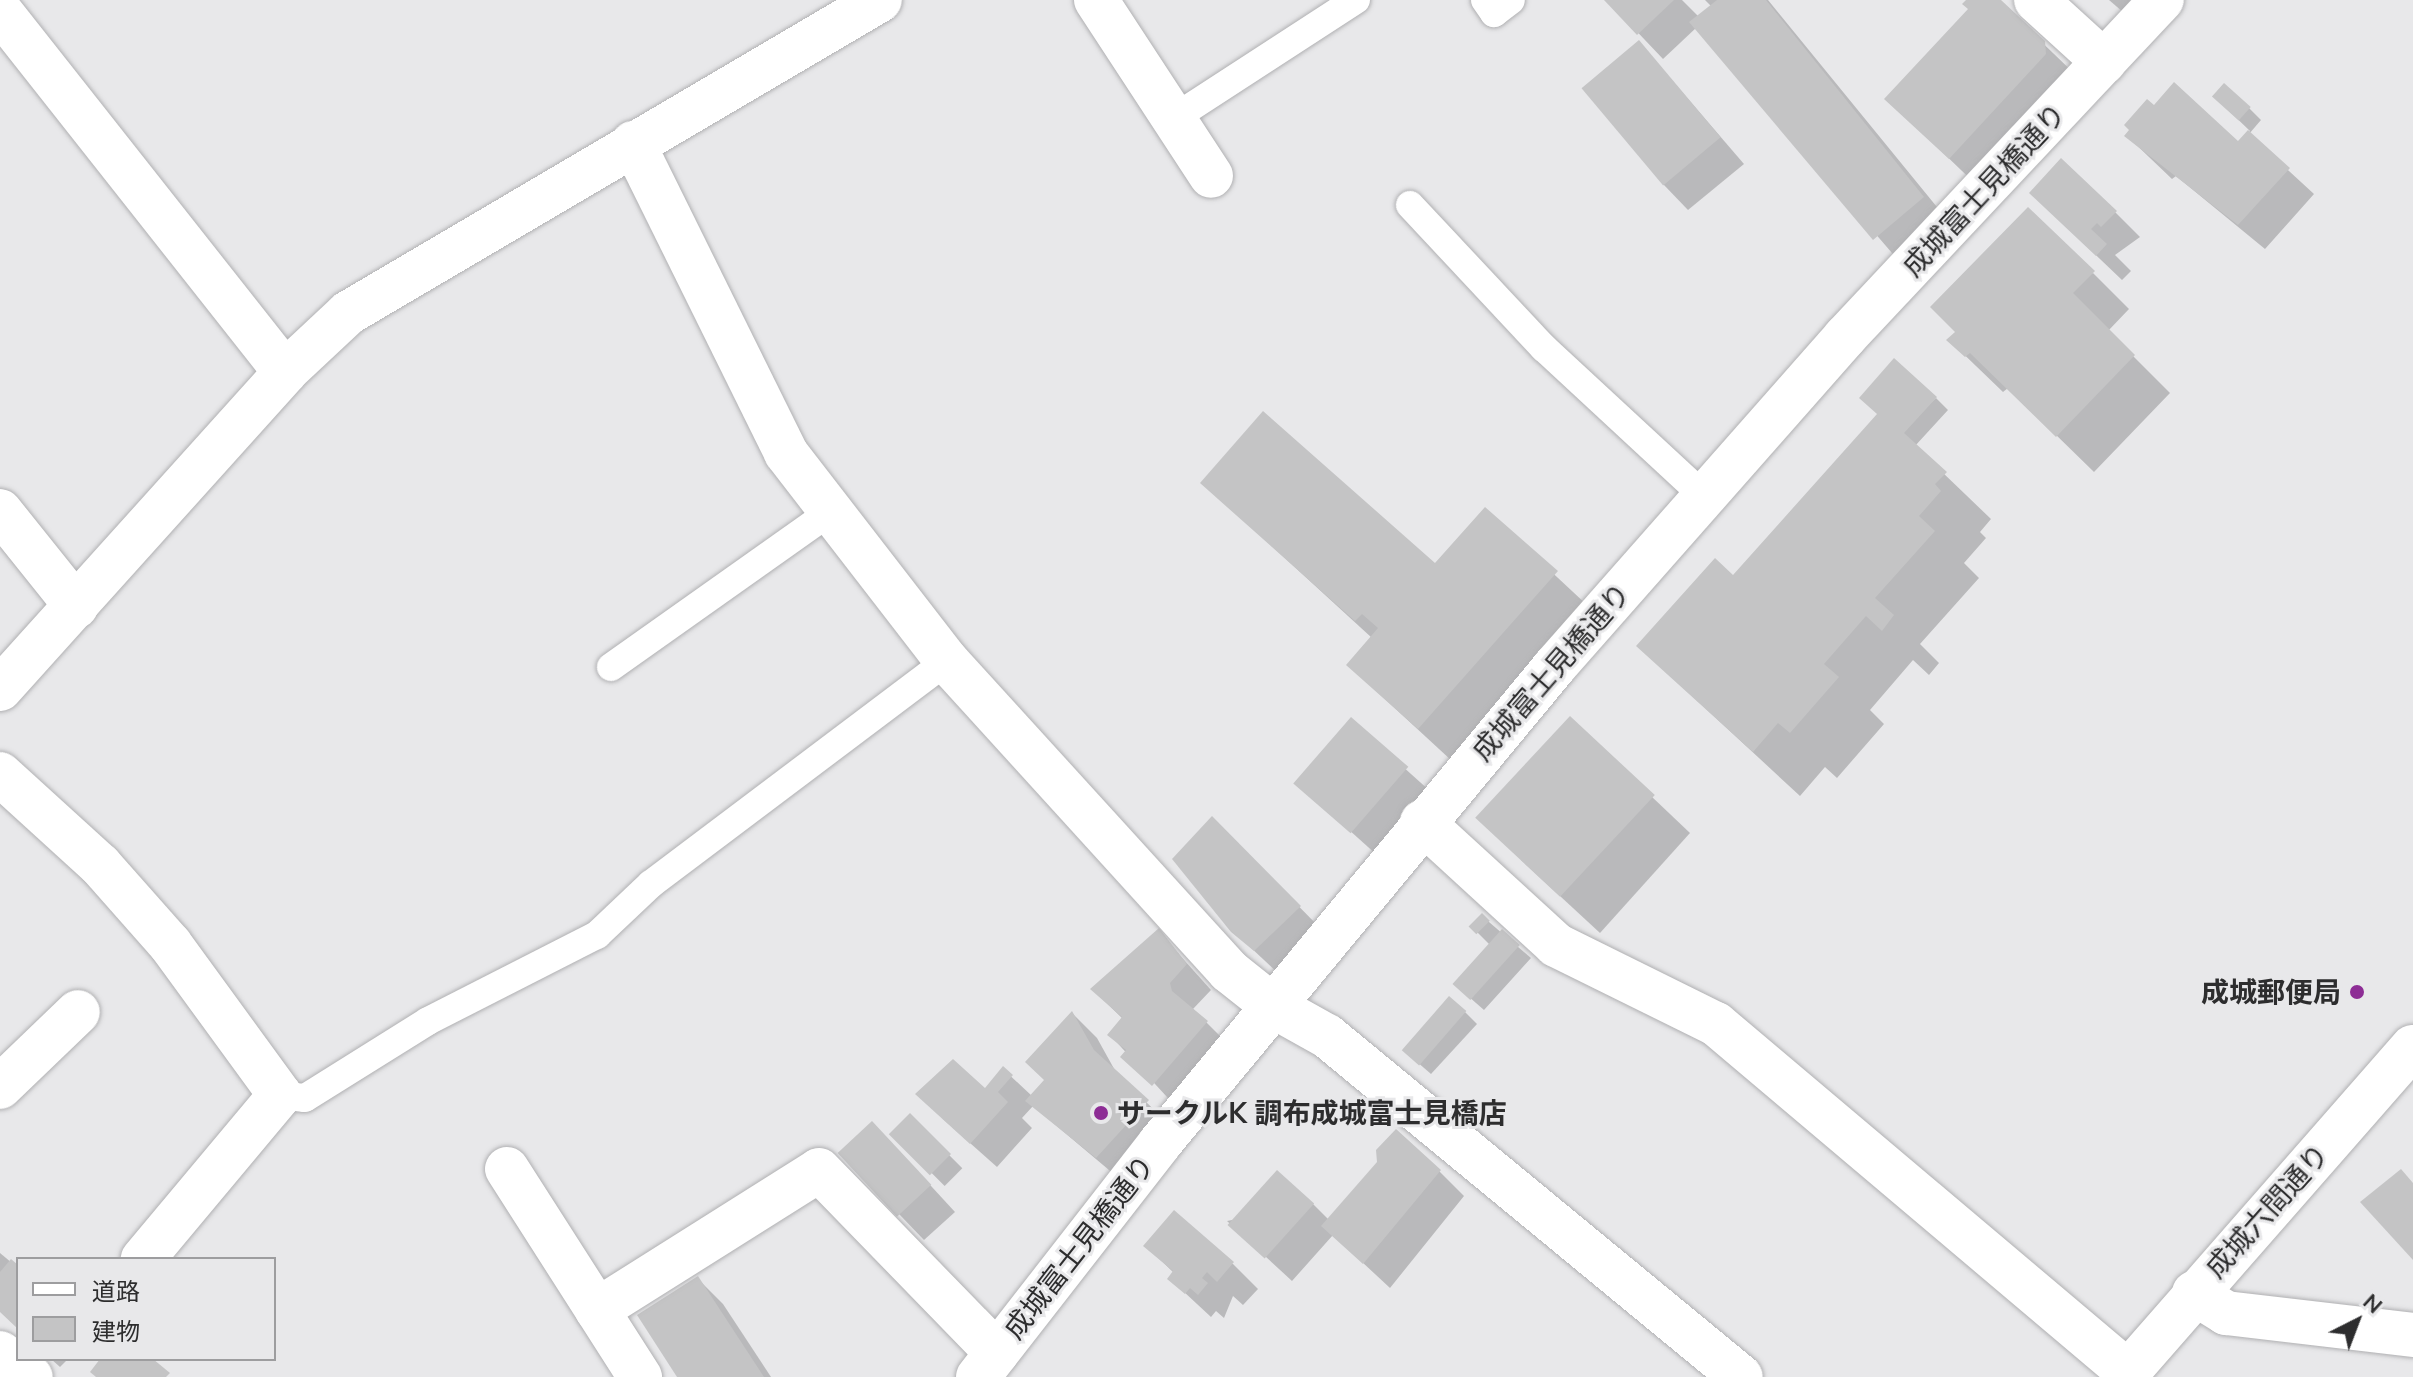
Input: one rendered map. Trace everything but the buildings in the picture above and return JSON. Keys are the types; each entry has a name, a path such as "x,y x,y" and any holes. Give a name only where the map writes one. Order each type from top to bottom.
{"street":[{"path":"0,689 285,372 348,313 880,0"},
{"path":"1096,0 1211,176"},
{"path":"2036,0 2104,62"},
{"name":"成城富士見橋通り","path":"988,1365 1422,822 1704,496 2162,0"},
{"path":"0,11 285,372"},
{"path":"633,143 786,453 947,661 1229,971 1273,1006 1327,1036 1741,1377"},
{"path":"0,511 76,606"},
{"path":"0,774 100,865 170,944 280,1095 145,1257"},
{"path":"1422,822 1556,945 1716,1024 2126,1375"},
{"path":"0,1087 78,1012"},
{"name":"成城六間通り","path":"2126,1375 2194,1293 2413,1047"},
{"path":"507,1169 640,1377"},
{"path":"597,1310 819,1170 988,1365"},
{"path":"2194,1293 2226,1313 2413,1335"},
{"path":"0,1353 31,1377"},
{"path":"44,1377 57,1361"}],"lane":[{"path":"1174,118 1356,0"},
{"path":"1485,0 1494,13 1511,0"},
{"path":"1410,205 1544,348 1704,496"},
{"path":"611,667 831,511"},
{"path":"280,1095 305,1098 428,1021 597,935 651,884 947,661"}],"place":[{"name":"成城郵便局","path":"2357,992"},
{"name":"サークルK 調布成城富士見橋店","path":"1101,1113"}]}
